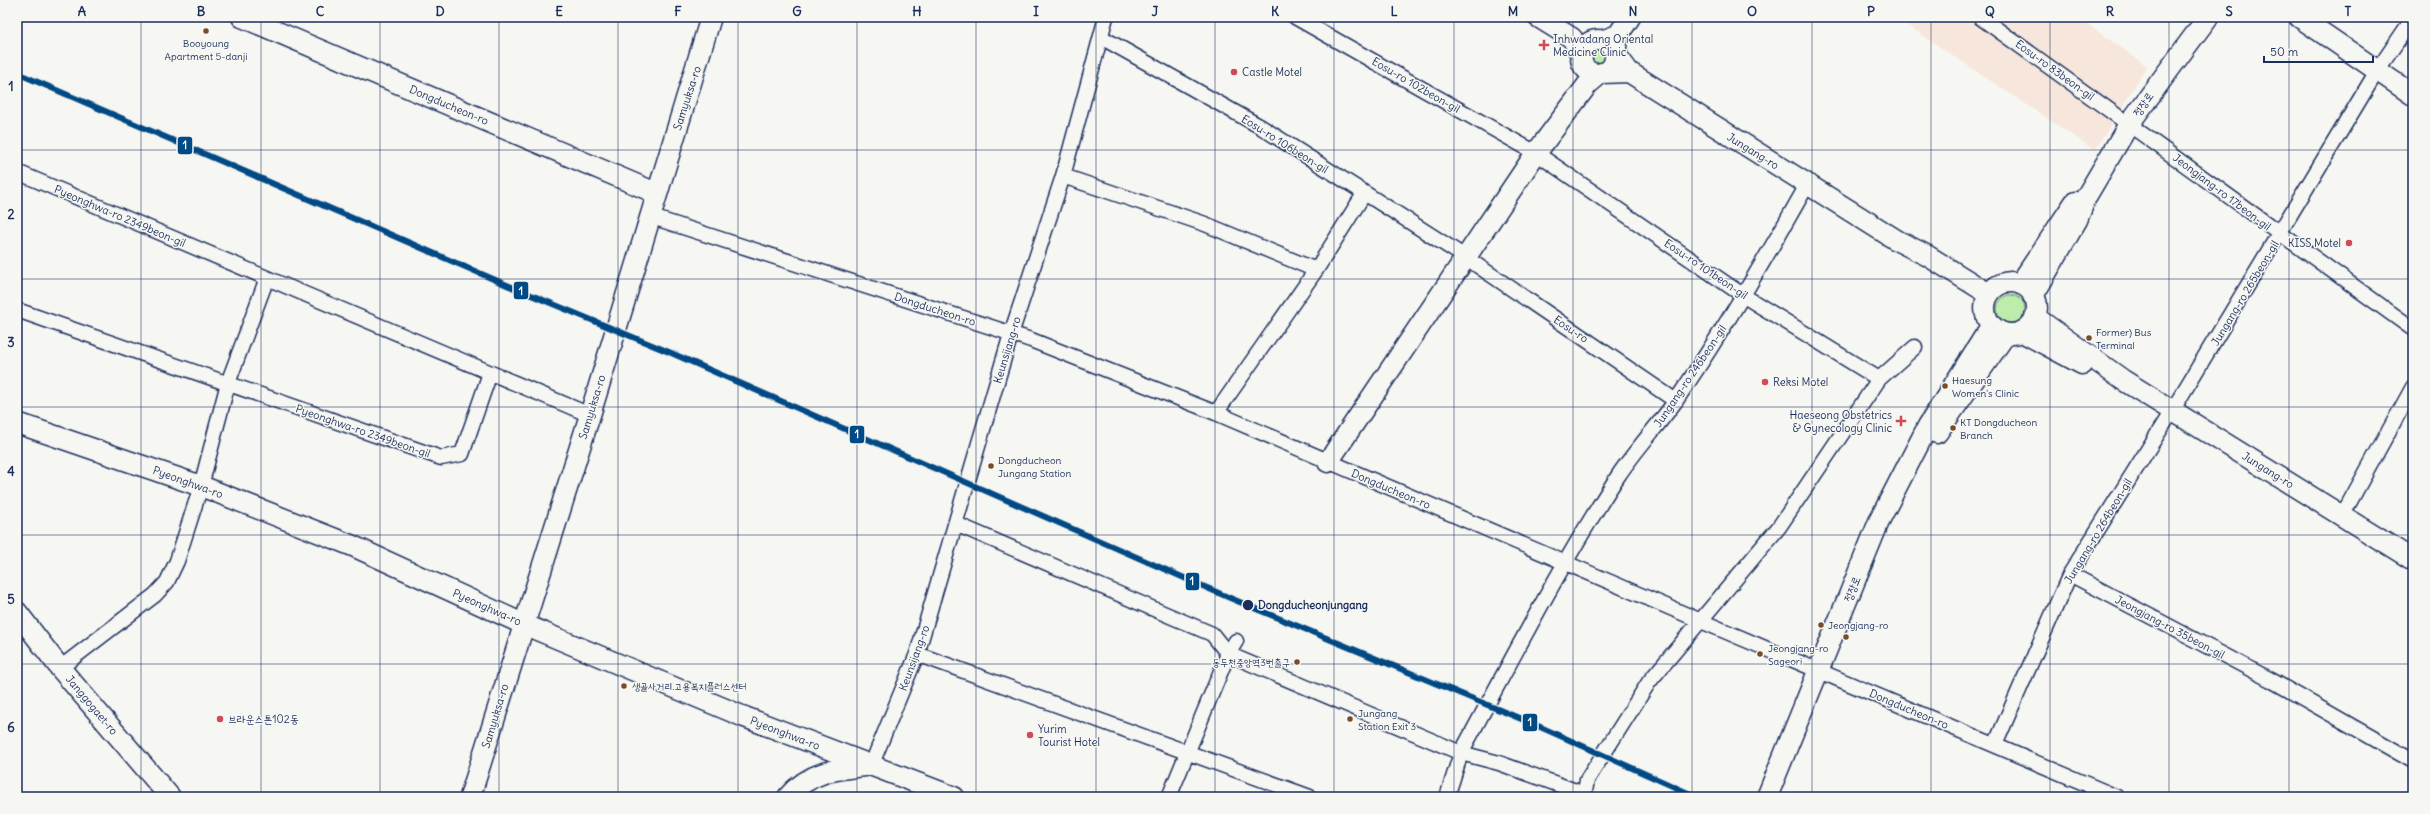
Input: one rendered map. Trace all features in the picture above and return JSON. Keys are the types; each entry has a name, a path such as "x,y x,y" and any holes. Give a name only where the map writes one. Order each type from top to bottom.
{"street":[{"name":"Dongducheon-ro","path":"242,17 656,193"},
{"name":"Samyuksa-ro","path":"470,797 523,624 590,415 649,216 711,17"},
{"name":"Keunsijang-ro","path":"871,766 917,654 1011,334 1063,176 1106,17"},
{"name":"Eosu-ro 102beon-gil","path":"1295,17 1536,153"},
{"path":"1538,17 1598,56"},
{"path":"1328,462 1536,153 1598,56 1630,17"},
{"name":"Eosu-ro 83beon-gil","path":"1980,17 2129,124"},
{"name":"정장로","path":"2027,290 2077,220 2086,197 2129,124 2208,17"},
{"path":"2299,17 2413,95"},
{"name":"Jungang-ro 265beon-gil","path":"2172,411 2280,235 2377,71 2413,18"},
{"name":"Eosu-ro 106beon-gil","path":"1101,37 1261,127 1465,257"},
{"name":"Jungang-ro","path":"1598,56 1629,72 1898,241 1928,256 2005,319 2123,380 2413,560"},
{"name":"Jeongjang-ro 17beon-gil","path":"2129,124 2280,235 2413,329"},
{"name":"Eosu-ro 101beon-gil","path":"1536,153 1744,296 1879,380"},
{"name":"Pyeonghwa-ro 2349beon-gil","path":"17,172 590,415"},
{"path":"1063,176 1205,224 1316,270"},
{"name":"Jungang-ro 246beon-gil","path":"1566,562 1619,475 1676,400 1744,296 1807,185"},
{"path":"1216,413 1316,270 1364,194"},
{"name":"Dongducheon-ro","path":"649,216 1011,334 1216,413 2117,797"},
{"name":"Eosu-ro","path":"1465,257 1676,400"},
{"path":"60,668 155,596 167,582 176,561 201,486 228,383 267,278"},
{"path":"2003,284 2027,290 2036,304 2005,319 2003,284"},
{"name":"Pyeonghwa-ro 2349beon-gil","path":"17,310 441,458 462,454 490,373"},
{"name":"정장로","path":"1767,797 1880,519 1917,452 1941,430 2005,319"},
{"path":"956,524 1212,634 1228,654 1461,753 1499,763 1584,796 1588,780 1649,682 1779,527 1879,380 1915,347"},
{"path":"2342,516 2413,387"},
{"name":"Jungang-ro 264beon-gil","path":"1995,745 2070,574 2172,411"},
{"name":"Pyeonghwa-ro","path":"17,423 201,486 353,546 523,624 742,716 954,797"},
{"path":"1447,797 1461,753 1566,562"},
{"name":"Jeongjang-ro 35beon-gil","path":"2070,574 2271,680 2413,761"},
{"name":"Janggogaet-ro","path":"17,612 60,668 170,797"},
{"path":"1169,797 1228,654 1236,641"},
{"path":"917,654 1310,797"},
{"path":"788,797 819,773 835,769 871,766"}],"shaded area":[{"path":"1895,17 2077,17 2147,66 2095,150"}],"green space":[{"path":"1599,42 1604,43 1611,64 1591,70 1585,63 1586,49"},
{"path":"2011,295 2017,296 2021,299 2024,303 2024,315 2021,319 2017,322 2011,323 2005,322 2001,319 1998,315 1997,309 1998,303 2001,299 2005,296"}],"transit line":[{"name":"1","path":"17,73 507,285 669,352 1230,598 1538,726 1697,797"}],"place":[{"name":"Booyoung Apartment 5-danji","path":"206,31"},
{"name":"Inhwadang Oriental Medicine Clinic","path":"1544,45"},
{"name":"Castle Motel","path":"1234,72"},
{"name":"KISS Motel","path":"2349,243"},
{"name":"Former) Bus Terminal","path":"2089,338"},
{"name":"Reksi Motel","path":"1765,382"},
{"name":"Haesung Women's Clinic","path":"1945,386"},
{"name":"Haeseong Obstetrics & Gynecology Clinic","path":"1901,421"},
{"name":"KT Dongducheon Branch","path":"1953,428"},
{"name":"Dongducheon Jungang Station","path":"991,466"},
{"name":"Dongducheonjungang","path":"1248,605"},
{"name":"Jeongjang-ro","path":"1821,625"},
{"name":"Jeongjang-ro Sageori","path":"1760,654"},
{"name":"동두천중앙역3번출구","path":"1297,662"},
{"name":"생골사거리.고용복지플러스센터","path":"624,686"},
{"name":"브라운스톤102동","path":"220,719"},
{"name":"Jungang Station Exit 3","path":"1350,719"},
{"name":"Yurim Tourist Hotel","path":"1030,735"}]}
